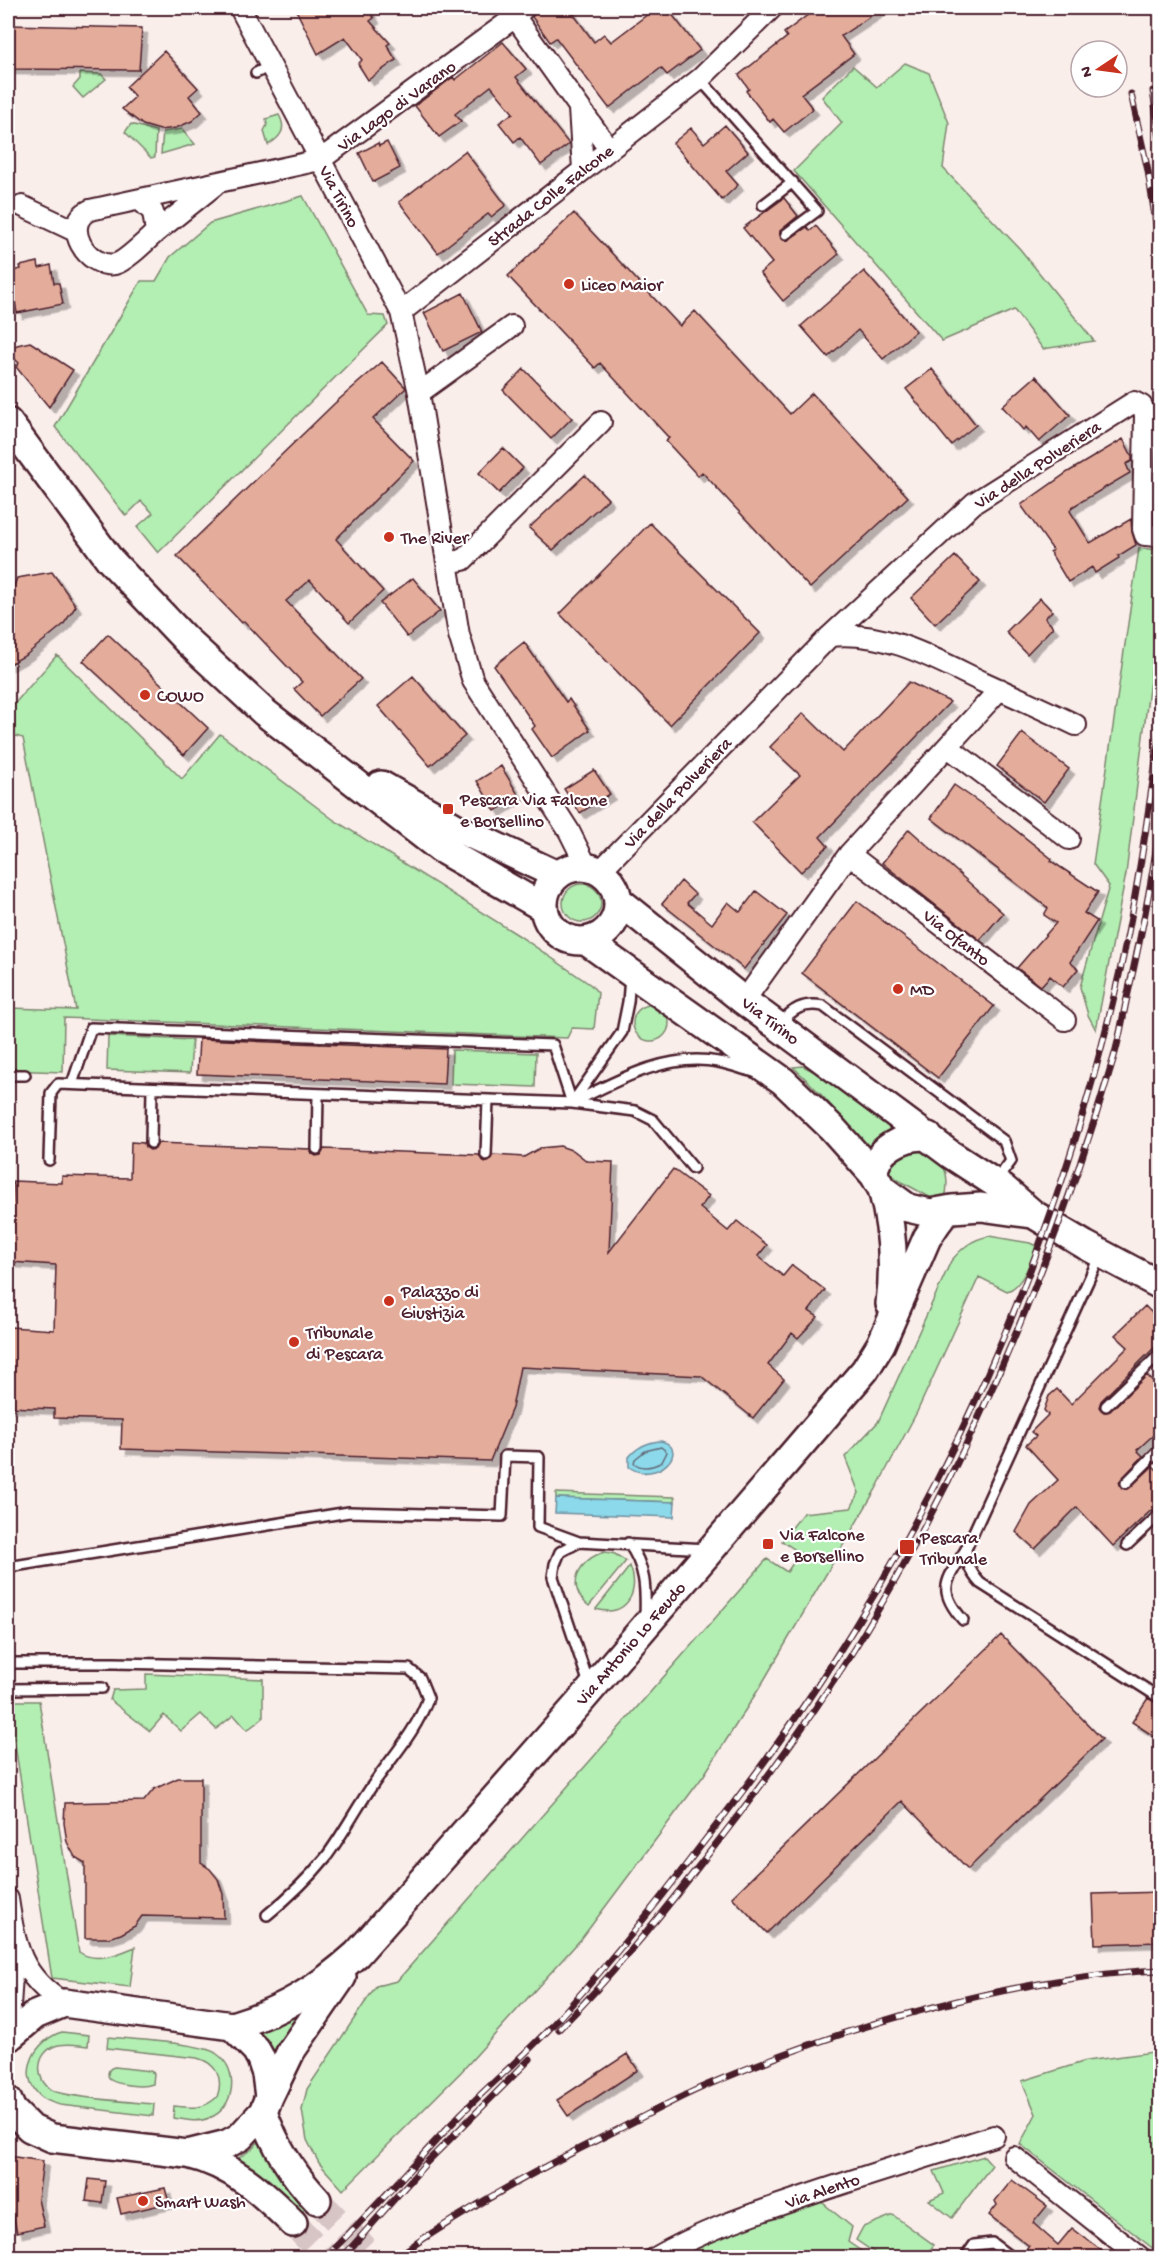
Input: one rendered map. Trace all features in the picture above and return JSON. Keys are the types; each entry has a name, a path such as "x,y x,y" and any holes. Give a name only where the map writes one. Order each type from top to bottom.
{"street":[{"name":"Via Tirino","path":"240,8 263,70 320,160 401,312 419,393 459,635 473,681 587,860"},
{"name":"Strada Colle Falcone","path":"401,312 700,79 772,8"},
{"path":"519,12 579,108 609,149"},
{"name":"Via Lago di Varano","path":"140,200 320,160 519,12"},
{"path":"579,108 583,169"},
{"name":"Via Lago di Varano","path":"156,232 219,181"},
{"path":"140,200 153,212 156,232 117,264 103,264 91,258 81,247 77,232 78,220 83,213 140,200"},
{"path":"22,206 77,232"},
{"path":"419,393 512,326"},
{"name":"Via della Polveriera","path":"587,860 624,847 830,636 974,503 1134,402 1142,406 1145,414 1143,529 1153,536"},
{"path":"8,422 110,560 185,639 294,736 441,849 544,908"},
{"path":"447,563 463,560 601,422"},
{"path":"830,636 849,634 889,640 941,661 1076,725"},
{"path":"744,1000 849,854 999,689"},
{"path":"294,736 455,827 557,875"},
{"path":"948,747 1069,839"},
{"path":"587,860 609,879 615,889 618,900 617,911 607,931 586,941 574,940 554,929 547,919 544,908 549,884 557,875 597,854 605,854 624,847"},
{"name":"Via Ofanto","path":"849,854 1065,1020"},
{"name":"Via Tirino","path":"618,900 744,1000 928,1136"},
{"path":"586,941 782,1081 832,1128 878,1182 908,1208 930,1213 950,1209 1000,1208 1033,1214"},
{"path":"878,1182 875,1163 888,1149 907,1138 928,1136 950,1154 1004,1189 1033,1214 1161,1285"},
{"path":"950,1154 959,1173 961,1186 958,1199 950,1209"},
{"name":"Via Antonio Lo Feudo","path":"878,1182 889,1215 893,1243 888,1323"},
{"name":"Via Antonio Lo Feudo","path":"232,2025 279,2009 309,1993 332,1977 357,1954 645,1627 855,1382 881,1344 888,1323 927,1238 950,1209"},
{"path":"8,1899 11,1935 8,2038"},
{"path":"11,1935 27,1970 46,1991 64,2003 232,2025 249,2042 261,2059 266,2074 269,2130 287,2164 316,2200"},
{"name":"Via Antonio Lo Feudo","path":"187,2154 234,2141 251,2126 266,2105 297,2042 357,1954"},
{"path":"8,2038 34,2015 64,2003"},
{"path":"8,2101 12,2110 30,2128 52,2138"},
{"path":"8,2133 187,2154 207,2159 232,2170 258,2189 293,2223"},
{"name":"Via Alento","path":"655,2258 678,2245 757,2212 994,2136"},
{"path":"1014,2157 1141,2258"}],"lane":[{"path":"700,79 817,211 786,234"},
{"path":"763,205 793,182"},
{"path":"572,1103 622,1032 628,1002 630,972"},
{"path":"779,1026 789,1013 799,1007 813,1004 824,1006 999,1136 1008,1148 1011,1161 1002,1173 1004,1189"},
{"path":"72,1084 91,1028 541,1044 553,1045 572,1103"},
{"path":"572,1103 616,1080 662,1064 689,1060 716,1062 782,1081"},
{"path":"8,1075 25,1075"},
{"path":"49,1160 51,1093 58,1084 72,1084 572,1103 635,1111 653,1120 693,1168"},
{"path":"151,1143 152,1088"},
{"path":"317,1149 318,1094"},
{"path":"486,1155 488,1100"},
{"path":"963,1620 946,1594 946,1586 966,1549 1095,1266 1104,1255"},
{"path":"1106,1407 1161,1354"},
{"path":"1126,1483 1161,1449"},
{"path":"8,1567 349,1512 502,1516 505,1456 539,1457 538,1527 579,1542 711,1549"},
{"path":"1127,1545 1161,1514"},
{"path":"579,1542 560,1552 553,1577 590,1689"},
{"path":"628,1543 641,1565 645,1584 645,1627"},
{"path":"966,1549 968,1564 980,1583 1161,1698"},
{"path":"8,1664 114,1663 409,1669 420,1678 428,1698 423,1712 403,1745 372,1785 325,1857 287,1898 267,1915"},
{"path":"8,1689 102,1688"},
{"path":"965,2258 974,2245 992,2243 1012,2258"}],"green space":[{"path":"905,63 929,73 949,123 943,168 1020,249 1094,341 1043,349 1014,310 942,341 794,171 842,123 822,97 853,66 877,87"},
{"path":"80,73 101,74 106,79 83,98 73,87 80,79"},
{"path":"279,115 282,124 281,132 268,145 264,131 267,125 266,119"},
{"path":"131,124 156,131 155,157 151,158 125,132"},
{"path":"182,129 195,144 161,154 163,132"},
{"path":"303,196 368,315 385,316 388,325 158,553 137,527 153,513 141,501 126,516 55,427 141,281 156,281 170,257 210,223"},
{"path":"1139,548 1160,550 1154,648 1126,874 1096,1030 1088,1015 1080,987 1109,886 1093,864"},
{"path":"57,655 182,779 220,734 334,820 518,935 591,985 598,993 594,1029 572,1028 567,1038 64,1018 63,1072 8,1070 8,1008 76,1010 23,738 8,734 8,711"},
{"path":"582,884 596,889 601,903 596,917 582,922 568,917 563,903 568,889"},
{"path":"651,1005 664,1010 669,1023 664,1036 651,1041 638,1036 633,1023 638,1010"},
{"path":"108,1036 192,1040 190,1073 107,1070"},
{"path":"452,1050 536,1053 535,1087 451,1084"},
{"path":"803,1066 902,1137 872,1159 836,1111 793,1067"},
{"path":"912,1150 923,1150 938,1158 947,1180 945,1199 935,1200 898,1180 887,1171 891,1161"},
{"path":"989,1236 1036,1246 1026,1272 1017,1284 1007,1291 979,1277 917,1412 876,1489 760,1687 704,1775 582,1938 461,2072 343,2190 319,2163 307,2140 302,2110 307,2089 376,1986 397,1981 767,1559 787,1572 800,1553 782,1541 803,1513 851,1508 859,1493 845,1457 878,1422 951,1261 968,1245"},
{"path":"556,1493 675,1497 675,1502 556,1498"},
{"path":"605,1552 615,1554 626,1561 589,1606 577,1590 578,1574 588,1560"},
{"path":"630,1566 634,1585 628,1601 616,1610 596,1609"},
{"path":"146,1674 263,1679 263,1718 247,1730 234,1715 216,1729 201,1714 181,1731 164,1715 150,1731 110,1700 113,1690 146,1689"},
{"path":"8,1701 39,1701 79,1952 86,1956 100,1958 135,1947 130,1987 52,1978"},
{"path":"307,2005 277,2071 247,2028"},
{"path":"62,2032 89,2035 88,2046 63,2044 49,2049 41,2060 40,2067 40,2074 46,2086 60,2093 71,2095 154,2104 153,2116 60,2105 39,2095 32,2086 29,2076 32,2058 45,2042"},
{"path":"108,2037 182,2044 217,2054 229,2069 231,2089 229,2098 218,2113 205,2120 191,2121 173,2118 174,2106 202,2106 217,2097 220,2084 214,2068 204,2060 197,2058 107,2048"},
{"path":"1160,2051 1160,2254 1020,2144 1036,2114 1022,2081 1086,2061"},
{"path":"111,2068 150,2071 154,2073 153,2084 137,2086 113,2081 109,2079 108,2073"},
{"path":"263,2137 285,2183 305,2209 300,2215 267,2181 237,2159 252,2149"},
{"path":"984,2156 992,2165 952,2218 929,2200 944,2193 934,2171"},
{"path":"818,2199 852,2227 848,2242 870,2257 687,2258 700,2245"},
{"path":"893,2215 934,2245 924,2257 881,2257 856,2240 863,2227"}],"water":[{"path":"661,1441 670,1445 673,1451 672,1458 667,1464 650,1472 639,1472 629,1467 629,1457 636,1450 647,1444"},
{"path":"556,1498 675,1502 674,1517 555,1513"}],"building":[{"path":"295,8 368,8 374,18 370,21 390,43 387,45 396,60 368,80 358,64 362,60 345,37 318,54"},
{"path":"539,8 569,8 594,42 604,34 611,42 656,8 667,8 700,50 667,75 661,68 609,108 556,38 550,42 532,17"},
{"path":"817,8 883,8 841,36 854,54 801,94 813,109 784,132 773,119 770,122 746,91 749,89 739,75 787,37 784,33"},
{"path":"8,25 142,28 139,70 8,69"},
{"path":"503,42 526,69 516,77 569,144 541,165 520,137 514,142 499,123 513,113 491,86 455,114 461,121 439,137 415,106 453,77 455,80"},
{"path":"164,51 198,88 189,96 202,112 192,121 176,128 160,130 143,125 122,109 135,97 126,87"},
{"path":"725,125 748,152 726,171 738,185 722,200 673,143 691,128 704,143"},
{"path":"387,142 400,168 373,182 359,153 378,143 379,146"},
{"path":"465,151 506,205 491,217 488,214 438,253 399,202"},
{"path":"784,198 798,216 780,231 781,238 787,241 807,227 810,231 816,226 839,254 783,301 760,273 772,263 743,228"},
{"path":"574,213 680,326 695,311 790,414 812,393 908,497 810,588 702,472 698,476 666,441 669,438 600,363 595,368 508,276"},
{"path":"38,262 39,268 51,265 54,283 59,283 63,304 17,313 14,296 8,297 8,272 21,269 20,266"},
{"path":"864,271 916,331 883,359 858,330 828,357 801,326"},
{"path":"463,293 482,332 443,351 424,313"},
{"path":"30,342 73,370 49,407 16,367 19,363 8,352 17,345"},
{"path":"382,362 406,388 373,419 414,461 336,539 383,591 349,623 310,580 286,601 361,679 320,716 294,689 302,682 177,556 335,403"},
{"path":"524,369 572,418 551,439 503,390"},
{"path":"932,369 976,425 951,445 906,389"},
{"path":"1036,376 1070,415 1039,442 1026,427 1023,430 1002,406"},
{"path":"1123,439 1132,456 1132,461 1126,464 1130,473 1072,507 1070,511 1090,543 1131,519 1136,545 1095,573 1092,567 1068,582 1050,552 1053,550 1021,505 1068,472"},
{"path":"503,448 523,468 499,493 479,473"},
{"path":"585,475 608,499 553,550 529,528"},
{"path":"650,523 760,633 670,725 560,614"},
{"path":"955,556 980,582 935,624 911,598"},
{"path":"52,572 76,606 63,625 26,655 8,665 8,601 17,578"},
{"path":"413,578 440,611 407,637 380,603"},
{"path":"1040,598 1052,611 1045,618 1053,627 1027,654 1006,632"},
{"name":"COWO","path":"108,634 208,728 184,755 83,661"},
{"path":"524,642 566,702 569,699 590,730 552,758 532,729 535,726 494,666"},
{"path":"413,676 465,736 430,766 378,706"},
{"path":"909,682 950,702 820,837 828,846 801,872 752,822 800,775 770,747 803,713 843,752"},
{"path":"1022,733 1069,769 1044,802 997,766"},
{"path":"501,766 519,796 495,811 477,781"},
{"path":"594,770 610,794 580,813 564,789"},
{"path":"954,785 989,809 1052,859 1051,861 1098,892 1084,913 1097,921 1070,962 1078,969 1063,987 1050,976 1041,986 1017,968 1056,923 1044,915 1048,908 931,818"},
{"path":"909,829 1003,913 980,940 882,863"},
{"path":"681,881 695,894 687,903 712,924 728,902 740,912 756,891 787,915 744,969 662,904"},
{"name":"MD","path":"857,901 994,1006 938,1078 802,973"},
{"path":"199,1039 446,1049 444,1084 197,1074"},
{"name":"Palazzo di Giustizia","path":"131,1142 144,1143 145,1147 150,1150 155,1149 158,1143 310,1149 311,1153 316,1156 321,1155 324,1149 479,1155 486,1162 493,1155 524,1157 540,1148 560,1146 574,1151 587,1161 613,1162 609,1252 673,1169 709,1196 700,1208 728,1231 737,1221 767,1245 758,1256 783,1276 792,1265 825,1290 809,1311 818,1317 798,1338 792,1333 768,1365 784,1379 753,1418 701,1376 520,1367 512,1408 490,1461 121,1449 122,1420 54,1418 54,1409 8,1407 10,1327 54,1330 56,1265 10,1262 13,1181 62,1183 62,1176 130,1178"},
{"path":"1145,1306 1161,1322 1161,1341 1101,1401 1099,1407 1104,1412 1110,1411 1147,1375 1161,1390 1161,1428 1137,1450 1143,1456 1119,1482 1122,1488 1128,1489 1153,1466 1161,1474 1161,1501 1113,1546 1077,1507 1035,1549 1016,1532 1031,1505 1058,1480 1026,1445 1036,1436 1031,1432 1048,1415 1044,1410 1049,1396 1057,1389 1071,1404 1128,1347 1115,1335"},
{"path":"1001,1635 1102,1739 968,1869 902,1801 767,1933 732,1897"},
{"path":"1148,1698 1161,1706 1161,1741 1132,1722"},
{"path":"178,1778 201,1778 201,1863 218,1879 223,1894 224,1918 142,1916 135,1926 121,1934 108,1938 85,1938 85,1863 75,1857 67,1842 64,1823 65,1803 144,1801 154,1789"},
{"path":"1161,1892 1161,1942 1095,1944 1093,1894"},
{"path":"627,2054 638,2070 568,2116 557,2100"},
{"path":"8,2156 43,2161 38,2199 44,2226 17,2232 11,2206 8,2205"},
{"path":"89,2179 105,2181 102,2203 86,2201"},
{"path":"1012,2180 1047,2206 1033,2223 1058,2245 1072,2228 1111,2258 1021,2258 1029,2246 989,2215 997,2205 995,2201"},
{"name":"Smart Wash","path":"165,2188 169,2203 121,2214 117,2198"}],"tunnel":[{"path":"317,2200 374,2258"},
{"path":"293,2223 327,2258"}],"railway":[{"path":"1153,91 1160,139"},
{"path":"1131,94 1148,171 1160,250"},
{"path":"324,2258 460,2115 550,2028 645,1917 733,1804 799,1713 879,1586 925,1504 967,1419 1005,1333 1070,1156 1096,1066 1124,954 1160,727"},
{"path":"559,2029 651,1927 765,1780 824,1696 861,1638 938,1500 1006,1357 1064,1210 1089,1135 1120,1035 1146,909 1160,824"},
{"path":"395,2258 472,2208 552,2163 689,2093 769,2060 878,2023 991,1993 1105,1974 1160,1970"},
{"path":"342,2258 427,2162 530,2059"}],"place":[{"name":"Liceo Maior","path":"569,284"},
{"name":"The River","path":"389,537"},
{"name":"COWO","path":"145,695"},
{"name":"Pescara Via Falcone e Borsellino","path":"448,809"},
{"name":"MD","path":"898,989"},
{"name":"Palazzo di Giustizia","path":"389,1301"},
{"name":"Tribunale di Pescara","path":"294,1342"},
{"name":"Via Falcone e Borsellino","path":"768,1544"},
{"name":"Pescara Tribunale","path":"907,1547"},
{"name":"Smart Wash","path":"143,2201"}]}
